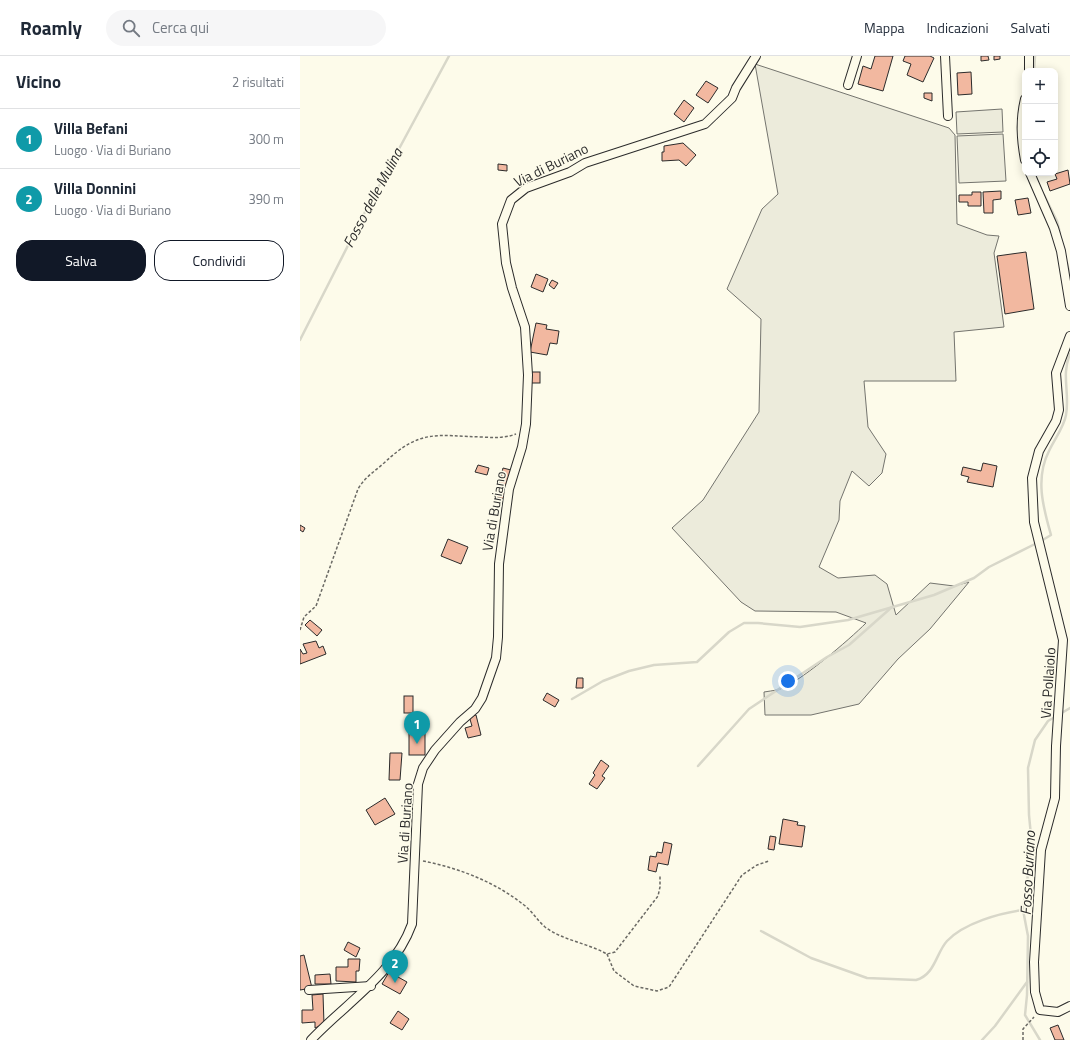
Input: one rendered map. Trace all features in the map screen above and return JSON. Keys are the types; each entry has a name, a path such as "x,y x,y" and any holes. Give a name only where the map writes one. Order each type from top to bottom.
{"street":[{"name":"Via di Buriano","path":"311,1040 371,986 406,940 412,924 418,784 423,768 447,737 475,709 482,698 496,658 498,636 498,570 505,511 526,424 528,375 524,327 512,288 502,240 502,224 511,200 526,188 570,172 585,162 649,140 705,124 732,98 736,88 756,56"},
{"path":"848,85 857,56"},
{"path":"945,56 948,116"},
{"path":"1029,56 1029,68"},
{"path":"1022,146 1020,120 1024,104"},
{"path":"1031,176 1054,228 1061,251 1070,306"},
{"name":"Via Pollaiolo","path":"1040,1010 1035,992 1034,962 1041,850 1055,798 1056,746 1063,640 1034,522 1032,478 1039,451 1056,422 1059,410 1056,373 1070,336"},
{"path":"309,990 371,986"},
{"path":"1040,1010 1058,1012 1070,1006"}],"path":[{"path":"300,630 304,617 316,606 358,489 364,479 401,447 424,437 441,434 506,438 517,434 526,424"},
{"path":"415,860 440,864 491,883 524,905 546,927 567,938 593,947 606,954 614,970 634,986 657,991 669,987 742,875 757,865 769,861"},
{"path":"606,954 615,952 658,896 660,876"},
{"path":"1023,1040 1023,1029 1040,1010"}],"shaded area":[{"path":"755,64 949,128 955,135 957,224 987,235 999,236 994,253 1004,327 954,332 956,381 864,381 868,427 886,454 882,473 869,486 852,471 840,501 839,520 819,567 838,578 875,575 887,584 896,615 930,583 954,586 969,582 930,629 898,659 859,704 811,715 765,715 764,692 777,690 797,680 836,650 866,623 836,612 755,611 741,602 672,528 703,500 759,412 761,319 727,289 762,209 778,194"},
{"path":"1002,109 1003,132 957,134 956,112"},
{"path":"1003,134 1006,181 959,183 957,136"}],"building":[{"path":"875,56 893,56 883,91 858,84 863,66 871,69"},
{"path":"905,56 930,56 934,58 923,82 907,75 911,64 903,61"},
{"path":"981,56 988,56 989,60 981,61"},
{"path":"994,56 1000,56 1000,59 994,60"},
{"path":"971,72 972,94 958,95 957,73"},
{"path":"706,81 718,88 708,103 696,95"},
{"path":"924,93 932,93 932,101 924,98"},
{"path":"684,100 694,108 684,122 674,114"},
{"path":"683,143 696,155 686,166 679,160 662,161 664,146"},
{"path":"498,164 507,165 507,171 498,170"},
{"path":"1068,170 1070,184 1050,191 1047,182 1057,179 1056,176 1058,176 1058,173"},
{"path":"1001,191 1001,199 993,200 993,213 984,213 983,192"},
{"path":"972,192 981,192 981,206 968,206 968,202 959,202 959,195 972,195"},
{"path":"1028,198 1031,213 1018,215 1015,200"},
{"path":"1026,252 1034,309 1005,314 997,256"},
{"path":"536,274 548,279 543,292 531,287"},
{"path":"552,280 558,283 554,289 549,285"},
{"path":"536,323 547,325 546,329 559,331 557,344 550,343 547,355 530,352"},
{"path":"531,372 540,372 540,383 531,383"},
{"path":"983,463 997,466 993,487 967,482 969,477 961,475 963,467 981,471"},
{"path":"478,465 489,468 487,475 475,472"},
{"path":"503,468 511,470 504,499 496,497"},
{"path":"300,525 305,528 303,532 300,530"},
{"path":"448,539 468,547 461,564 441,556"},
{"path":"310,620 322,630 317,636 305,625"},
{"path":"316,641 319,648 323,646 326,654 300,664 300,649 303,654 307,653 303,644"},
{"path":"577,678 583,678 583,688 576,688"},
{"path":"547,693 559,700 555,707 543,700"},
{"path":"404,696 413,696 413,713 404,713"},
{"path":"476,715 481,735 468,738 465,728 472,726 469,716"},
{"path":"409,733 425,733 425,755 409,755"},
{"path":"390,753 402,753 400,780 389,780"},
{"path":"601,760 609,766 602,776 605,778 597,789 589,784 595,775 593,773"},
{"path":"385,798 395,814 375,825 366,810"},
{"path":"783,819 798,822 797,825 805,826 802,847 779,844"},
{"path":"770,836 776,837 774,850 768,849"},
{"path":"664,842 672,844 668,865 658,863 656,872 648,870 650,856 656,857 657,852 662,853"},
{"path":"348,942 360,948 356,957 344,950"},
{"path":"304,955 312,988 300,990 300,956"},
{"path":"348,959 360,959 359,971 356,971 356,982 336,981 336,967 348,967"},
{"path":"389,972 407,982 400,994 382,984"},
{"path":"330,974 331,984 315,984 315,975"},
{"path":"323,994 324,1024 315,1028 315,1022 302,1023 302,1010 313,1010 312,995"},
{"path":"398,1011 409,1019 402,1030 390,1023"},
{"path":"1058,1025 1064,1040 1055,1040 1050,1028"}],"waterway":[{"name":"Fosso delle Mulina","path":"300,340 365,212 449,56"},
{"path":"1034,68 1035,56"},
{"path":"1044,195 1057,221 1060,233"},
{"path":"1067,263 1070,276"},
{"path":"1041,541 1051,535 1043,503 1041,482 1042,472 1049,451 1065,420 1067,407 1066,369 1070,354"},
{"path":"572,699 603,681 629,671 654,665 697,662 729,632 744,623 800,627 848,620 934,595 974,578 989,567 1037,543"},
{"path":"698,766 749,709 827,657 849,645 892,607"},
{"name":"Fosso Buriano","path":"1040,1040 1025,1015 1027,995 1028,936 1023,910 1032,846 1029,815 1028,768 1035,740 1048,721 1070,708"},
{"path":"761,931 811,958 867,978 916,980 931,969 947,941 963,929 993,916 1023,910"},
{"name":"Fosso Buriano","path":"982,1040 995,1026 1027,982"}],"place":[{"name":"Villa Befani","path":"417,744"},
{"name":"Villa Donnini","path":"395,983"}]}
